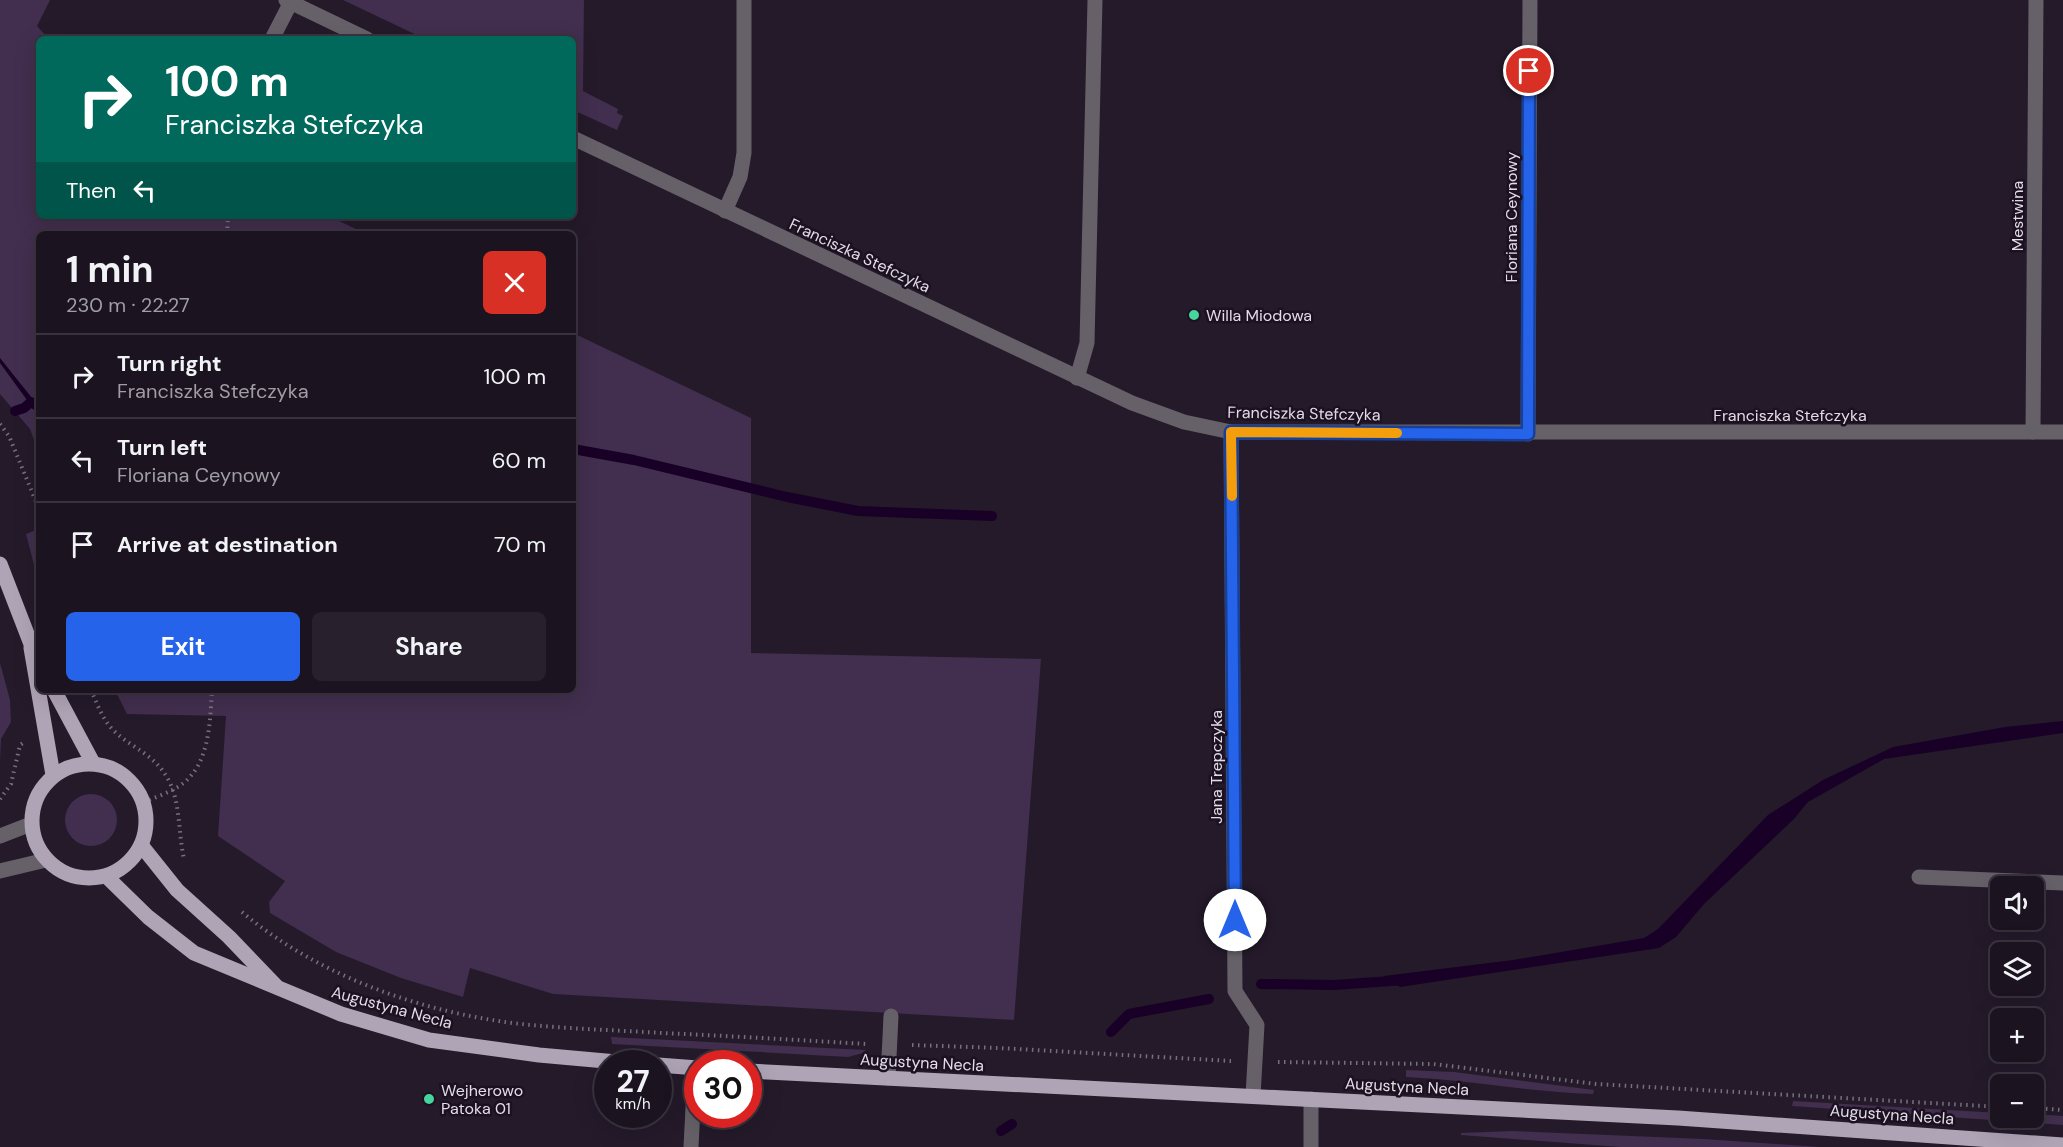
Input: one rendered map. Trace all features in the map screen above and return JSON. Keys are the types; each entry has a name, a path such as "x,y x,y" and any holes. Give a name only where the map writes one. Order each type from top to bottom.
{"main road":[{"path":"0,564 36,657"},
{"path":"31,648 36,677"},
{"path":"39,693 53,775"},
{"path":"56,693 93,763"},
{"path":"93,763 114,768 133,782 144,802 147,824 141,845 127,865 106,876 84,879 63,873 46,860 35,843 31,824 36,797 53,775 72,765 93,763"},
{"name":"Augustyna Necla","path":"141,845 177,890 229,937 280,990"},
{"name":"Augustyna Necla","path":"106,876 148,917 195,953 340,1014 429,1040 594,1060"},
{"name":"Augustyna Necla","path":"762,1072 1755,1123 2063,1145"}],"street":[{"path":"725,211 740,177 744,153 744,0"},
{"path":"1077,378 1087,343 1095,0"},
{"name":"Floriana Ceynowy","path":"1528,434 1530,0"},
{"name":"Mestwina","path":"2033,432 2036,0"},
{"path":"273,36 288,1 361,36"},
{"name":"Franciszka Stefczyka","path":"576,139 1132,403 1184,422 1231,432 1528,434 2063,432"},
{"name":"Jana Trepczyka","path":"1231,432 1235,992 1257,1025 1253,1096"},
{"path":"0,836 31,824"},
{"path":"0,871 46,860"},
{"path":"1919,877 2063,883"},
{"path":"888,1078 891,1016"},
{"path":"1311,1099 1311,1147"},
{"path":"691,1147 692,1128"}],"path":[{"path":"0,424 9,436 36,501"},
{"path":"92,693 106,723 159,766 177,804 184,858 189,866"},
{"path":"144,802 172,790 187,780 195,770 203,755 212,693"},
{"path":"238,909 292,948 342,973 395,995 488,1019 586,1030 890,1045 999,1048 1255,1062 1433,1064 1596,1084 1990,1106"},
{"path":"2044,1109 2063,1110"}],"shaded area":[{"path":"0,0 50,0 37,26 46,36 36,36 36,219 335,219 360,231 36,231 36,445 30,429 0,394"},
{"path":"343,0 584,0 583,91 618,109 617,113 623,116 617,130 576,111 576,36 419,36"},
{"path":"576,334 751,418 751,653 1041,659 1014,1020 553,994 470,968 463,997 401,978 336,952 270,913 269,902 285,881 218,836 226,716 127,714 116,693 576,693"},
{"path":"0,358 36,403 36,411 35,411 0,363"},
{"path":"36,530 36,572 26,534"},
{"path":"0,663 10,700 11,722 1,739 0,762"},
{"path":"2063,721 2063,733 1884,759 1808,802 1794,819 1704,904 1676,937 1659,948 1400,987 1384,976 1513,960 1644,938 1658,929 1768,815 1823,780 1893,747 2005,727"},
{"path":"86,794 96,794 105,798 113,806 117,820 113,834 105,842 96,846 86,846 77,842 69,834 65,825 65,815 69,806 77,798"},
{"path":"611,1037 866,1050 848,1057 762,1052 762,1050 612,1044"},
{"path":"1406,1070 1454,1072 1594,1090 1593,1094 1569,1093 1406,1077"},
{"path":"1793,1101 1990,1112 1990,1120 1792,1106"},
{"path":"2044,1115 2063,1116 2063,1125 2044,1124"},
{"path":"1512,1131 1704,1139 1820,1147 1620,1147 1461,1135 1461,1133"}],"waterway":[{"path":"15,411 31,402 36,405"},
{"path":"576,450 634,460 787,497 858,511 992,516"},
{"path":"1261,984 1334,985 1406,980"},
{"path":"1111,1032 1129,1014 1209,999"},
{"path":"1001,1131 1012,1124"}],"slow traffic":[{"path":"1232,496 1231,432 1397,433"}],"place":[{"name":"Willa Miodowa","path":"1194,315"},
{"name":"Wejherowo Patoka 01","path":"429,1099"}],"route":[{"path":"1235,920 1231,432 1528,434 1529,71"}]}
